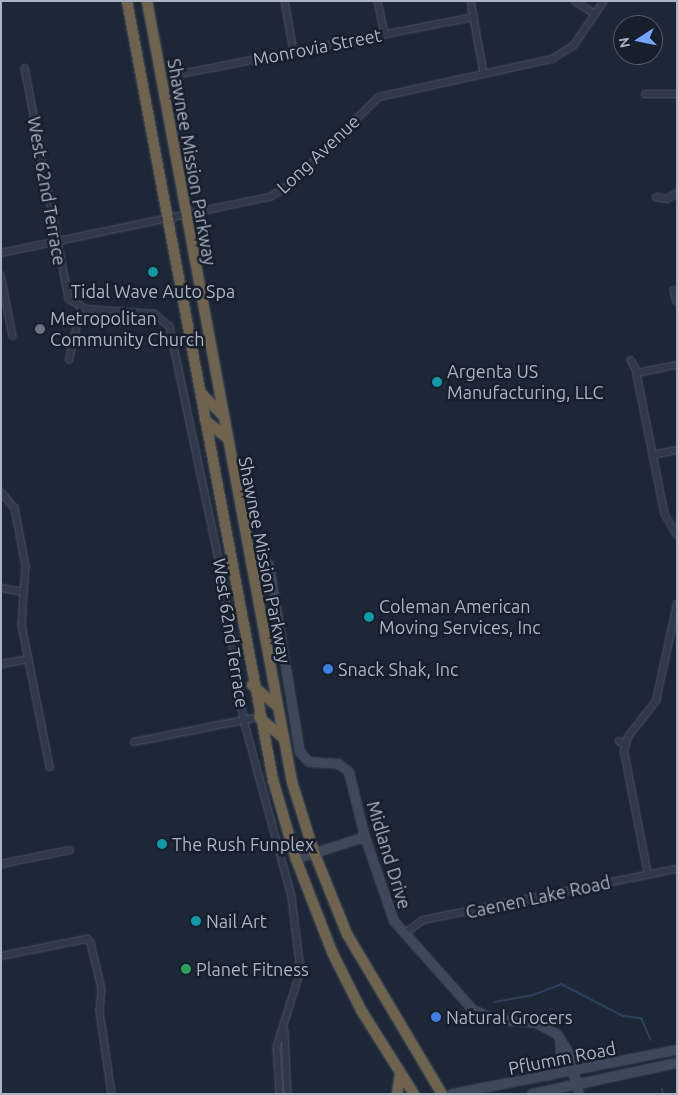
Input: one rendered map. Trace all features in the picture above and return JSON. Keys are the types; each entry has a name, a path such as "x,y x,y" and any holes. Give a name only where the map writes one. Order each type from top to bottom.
{"highway":[{"name":"Shawnee Mission Parkway","path":"127,1 252,685 296,859 344,977 400,1074 414,1094"},
{"name":"Shawnee Mission Parkway","path":"147,1 282,737 314,852 351,942 442,1094"},
{"path":"199,390 222,415"},
{"path":"205,420 226,438"},
{"path":"252,685 276,705"},
{"path":"259,717 282,737"},
{"path":"397,1094 400,1074"}],"street":[{"path":"285,1 294,51"},
{"path":"378,1 385,34"},
{"path":"471,1 484,73"},
{"path":"575,1 595,14"},
{"name":"Long Avenue","path":"1,253 185,216 280,192 387,93 552,59 566,52 604,1"},
{"name":"Monrovia Street","path":"160,78 474,17"},
{"name":"West 62nd Terrace","path":"25,68 66,293 81,308 155,314 170,327 225,589 244,720 286,867 299,948 301,980 276,1056 280,1094"},
{"path":"645,94 677,94"},
{"path":"656,197 677,193"},
{"path":"1,275 13,336"},
{"path":"674,290 677,302"},
{"path":"69,360 81,308"},
{"path":"631,360 637,373 665,514 677,534"},
{"path":"637,373 677,365"},
{"path":"653,455 677,450"},
{"path":"2,492 15,508 26,566 22,625 50,767"},
{"name":"Midland Drive","path":"269,565 300,752 310,762 339,764 349,772 365,837 386,906 404,934 473,1010 498,1020 542,1025 560,1038"},
{"path":"1,588 24,592"},
{"path":"648,875 626,745 656,701 677,604"},
{"path":"1,664 28,659"},
{"path":"134,742 259,717"},
{"path":"619,741 626,745"},
{"path":"296,859 365,837"},
{"path":"1,864 70,850"},
{"name":"Caenen Lake Road","path":"404,934 423,920 677,869"},
{"path":"1,956 87,939 95,950 101,979 100,1011 112,1094"},
{"name":"West 62nd Terrace","path":"285,1031 288,1094"},
{"path":"560,1038 574,1072 578,1094"},
{"path":"546,1076 561,1057 560,1038"},
{"name":"Pflumm Road","path":"452,1094 574,1072 677,1050"},
{"name":"Pflumm Road","path":"532,1094 677,1063"}],"waterway":[{"path":"494,1002 533,995 561,984 623,1016 641,1018 651,1040"},
{"path":"662,1089 663,1094"}],"place":[{"name":"Tidal Wave Auto Spa","path":"153,272"},
{"name":"Metropolitan Community Church","path":"40,329"},
{"name":"Argenta US Manufacturing, LLC","path":"437,382"},
{"name":"Coleman American Moving Services, Inc","path":"369,617"},
{"name":"Snack Shak, Inc","path":"328,669"},
{"name":"The Rush Funplex","path":"162,844"},
{"name":"Nail Art","path":"196,921"},
{"name":"Planet Fitness","path":"186,969"},
{"name":"Natural Grocers","path":"436,1017"}]}
